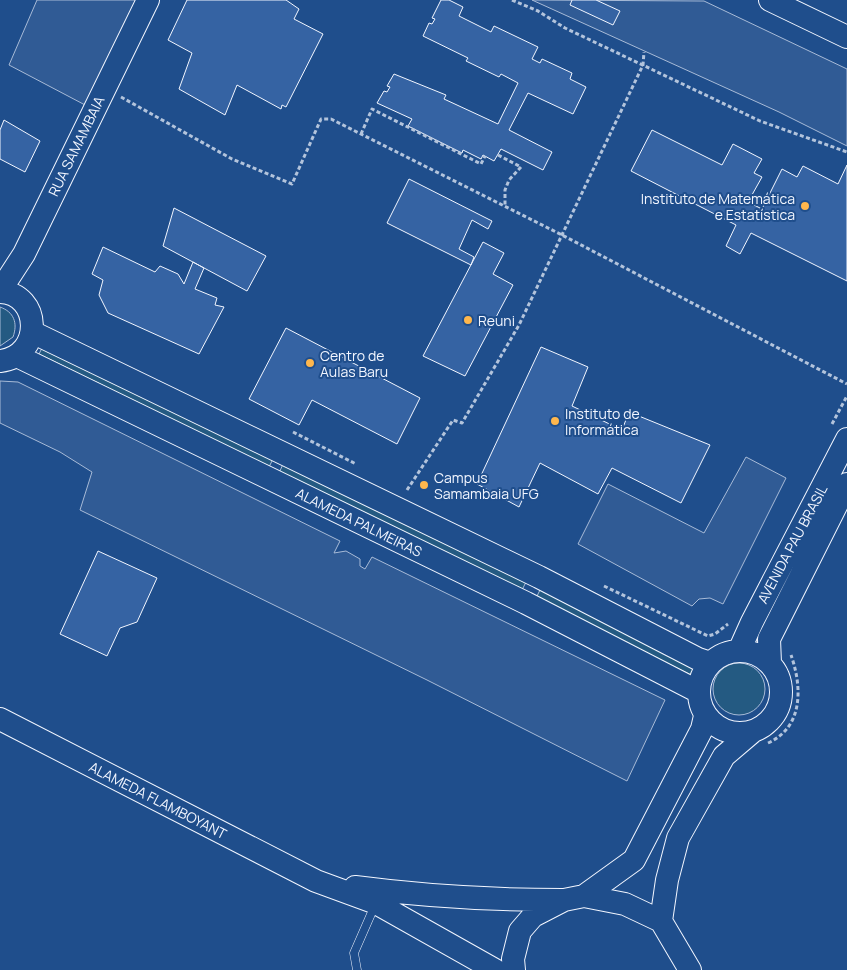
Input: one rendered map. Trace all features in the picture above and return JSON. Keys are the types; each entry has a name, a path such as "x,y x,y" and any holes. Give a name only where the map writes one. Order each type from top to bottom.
{"street":[{"name":"RUA SAMAMBAIA","path":"0,292 24,254 148,0"},
{"path":"770,0 847,37"},
{"path":"0,292 14,296 22,302 32,321 32,332 29,341 8,358"},
{"name":"ALAMEDA PALMEIRAS","path":"32,332 539,577 698,659 710,663"},
{"name":"ALAMEDA PALMEIRAS","path":"8,358 526,603 699,692"},
{"name":"AVENIDA PAU BRASIL","path":"739,650 838,434"},
{"name":"AVENIDA PAU BRASIL","path":"770,663 769,639 847,484"},
{"path":"690,970 662,921 667,880 678,838 724,756 757,738 772,720 782,697 779,679 770,663 753,653 739,650 718,656 703,672 699,692 700,705 706,716 713,723 726,731 757,738"},
{"path":"514,970 513,959 520,931 533,916 574,898 634,860 702,729 706,716"},
{"name":"ALAMEDA FLAMBOYANT","path":"0,719 316,882 376,904 494,970"},
{"name":"ALAMEDA FLAMBOYANT","path":"316,882 402,893 509,900 574,898 625,904 662,921"}],"lane":[{"path":"357,970 354,953 376,904"}],"path":[{"path":"512,0 760,121 847,152"},
{"path":"407,490 452,420 462,423 519,325 643,65 644,52"},
{"path":"116,94 232,159 292,184 321,119 331,119 562,235 847,384"},
{"path":"361,134 372,109 481,164 485,156"},
{"path":"498,154 520,167 509,180 505,190 505,206"},
{"path":"838,434 847,396"},
{"path":"293,432 363,468"},
{"path":"398,485 415,494"},
{"path":"598,583 708,636 715,634 731,620"},
{"path":"757,738 773,740 787,727 799,704 799,681 790,653"}],"shaded area":[{"path":"37,0 140,0 87,106 9,65"},
{"path":"532,0 704,1 847,69 847,146 779,112"},
{"path":"0,307 12,315 15,327 13,337 0,346"},
{"path":"44,344 274,457 269,467 39,354"},
{"path":"0,381 18,382 340,541 334,553 346,551 360,559 360,566 365,569 372,557 665,700 627,781 427,680 80,510 92,472 60,452 0,423"},
{"path":"746,457 786,478 723,604 710,598 699,599 692,606 578,544 608,484 704,533"},
{"path":"284,462 527,580 521,592 279,473"},
{"path":"541,588 696,665 691,675 536,598"},
{"path":"734,663 744,663 758,670 765,684 765,694 758,708 744,715 734,715 724,711 717,704 713,694 713,684 717,674 724,667"}],"building":[{"path":"187,0 286,0 299,9 294,19 323,34 286,107 282,105 281,109 237,85 225,115 179,89 192,53 168,40"},
{"path":"441,0 449,0 463,7 459,16 491,32 494,26 538,47 532,59 540,63 542,59 572,73 570,79 586,87 573,114 528,93 509,130 552,152 543,170 501,149 494,161 483,155 481,159 463,150 462,153 408,126 412,119 377,103 384,91 387,92 390,87 387,86 394,74 446,95 444,99 498,124 518,83 501,74 499,77 466,61 468,58 423,36 429,23 432,24 435,19 432,18"},
{"path":"572,0 596,0 620,11 613,25 570,5"},
{"path":"4,120 40,141 25,172 0,159 0,130"},
{"name":"Instituto de Matemática e Estatística","path":"652,130 722,165 733,144 762,159 754,173 762,177 748,202 762,209 782,169 797,177 803,166 838,184 847,165 847,281 751,233 740,254 726,246 736,225 631,171"},
{"path":"409,179 492,221 488,229 472,220 459,249 474,257 471,265 387,223"},
{"path":"174,208 266,256 247,291 163,246"},
{"name":"Reuni","path":"483,242 504,253 493,274 513,285 465,376 423,356"},
{"path":"103,247 155,272 160,266 178,274 184,284 193,262 204,268 195,289 217,298 215,305 224,307 199,354 108,313 99,295 103,280 92,274"},
{"name":"Centro de Aulas Baru","path":"286,328 420,398 397,444 312,400 299,425 249,399"},
{"name":"Instituto de Informática","path":"541,347 588,367 572,406 622,430 629,412 710,445 681,503 612,468 598,494 540,463 519,507 477,484"},
{"path":"98,551 157,578 137,622 120,628 107,656 60,634"}],"place":[{"name":"Instituto de Matemática e Estatística","path":"805,206"},
{"name":"Reuni","path":"468,320"},
{"name":"Centro de Aulas Baru","path":"310,363"},
{"name":"Instituto de Informática","path":"555,421"},
{"name":"Campus Samambaia UFG","path":"424,485"}]}
